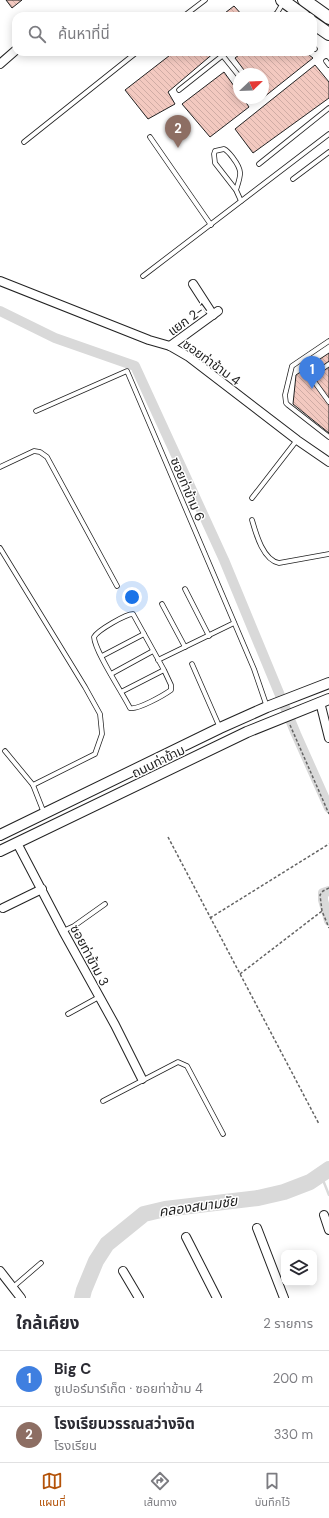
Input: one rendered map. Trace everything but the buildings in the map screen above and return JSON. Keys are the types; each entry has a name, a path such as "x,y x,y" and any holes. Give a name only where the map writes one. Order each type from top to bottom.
{"main road":[{"path":"304,0 329,18"},
{"path":"283,1 298,12"},
{"path":"317,26 329,34"}],"street":[{"path":"0,64 12,54"},
{"name":"ซอยท่าข้าม 4","path":"0,281 149,340 170,346 189,357 297,440 329,462"},
{"name":"แยก 2-1","path":"170,346 216,313 193,284"},
{"name":"ถนนท่าข้าม","path":"0,834 220,728 270,706 329,683"},
{"path":"324,701 329,738"},
{"name":"ถนนท่าข้าม","path":"0,851 247,732 324,701"},
{"name":"ซอยท่าข้าม 3","path":"17,843 42,888 63,931 115,1025 142,1079"},
{"path":"3,908 42,888"},
{"path":"324,1215 329,1230"},
{"path":"257,1228 284,1298"},
{"path":"186,1237 217,1298"},
{"path":"0,1271 21,1298"},
{"path":"123,1271 139,1298"}],"lane":[{"path":"189,12 205,0"},
{"path":"278,12 283,1"},
{"path":"24,142 132,56"},
{"path":"179,90 223,56 233,68"},
{"path":"259,164 329,108"},
{"path":"143,276 329,134"},
{"path":"150,137 211,224"},
{"path":"236,190 241,176 240,166 228,151 224,149 215,151 215,163 236,190 241,201"},
{"path":"293,179 329,152"},
{"path":"329,341 292,366 286,395 288,405 329,437"},
{"path":"329,364 311,377 329,402"},
{"name":"ซอยท่าข้าม 6","path":"36,411 127,371 270,706"},
{"path":"252,498 297,440"},
{"path":"0,467 34,451 40,452 47,457 117,586"},
{"path":"252,520 262,546 270,560 274,562 279,563 329,554"},
{"path":"0,548 100,714 102,734 95,754 33,785"},
{"path":"185,589 209,636"},
{"path":"162,604 185,647"},
{"path":"133,614 144,634 164,670 171,685 171,690 133,709 130,708 94,640 95,634 128,615 133,614"},
{"path":"158,660 234,624"},
{"path":"102,656 144,634"},
{"path":"111,674 153,651"},
{"path":"192,664 220,728"},
{"path":"121,692 164,670"},
{"path":"5,751 33,785 44,813"},
{"path":"63,931 74,926 104,904"},
{"path":"68,1014 99,997"},
{"path":"103,1101 142,1079 178,1062 187,1066 223,1134"},
{"path":"12,1288 41,1263"}],"path":[{"path":"288,715 329,814"},
{"path":"168,837 319,1124"},
{"path":"210,918 329,844"},
{"path":"329,888 323,891 320,895 322,911 329,928"},
{"path":"240,974 322,911"}],"waterway":[{"path":"0,311 55,338 135,366 224,560 296,734 329,808"},
{"path":"329,891 323,893 323,900 329,921"},
{"name":"คลองสนามชัย","path":"82,1298 96,1261 107,1244 144,1214 165,1209 258,1198 284,1192 310,1182 329,1169"},
{"path":"321,1175 329,1195"}],"place":[{"name":"โรงเรียนวรรณสว่างจิต","path":"178,148"},
{"name":"Big C","path":"312,389"}]}
